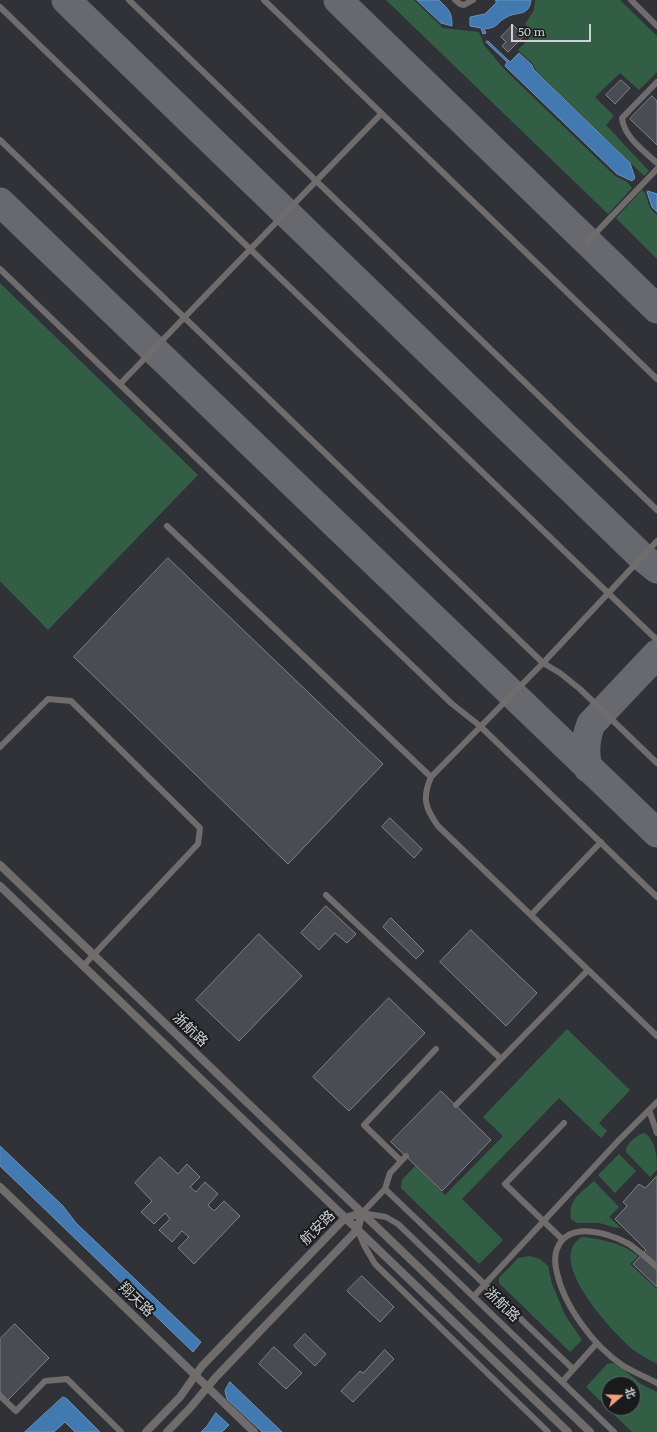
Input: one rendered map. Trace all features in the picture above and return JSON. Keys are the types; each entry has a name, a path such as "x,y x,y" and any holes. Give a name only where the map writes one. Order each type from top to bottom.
{"street":[{"name":"浙航路","path":"0,865 590,1432"},
{"name":"浙航路","path":"0,886 568,1432"},
{"name":"翔天路","path":"0,1187 254,1432"},
{"name":"航安路","path":"146,1432 180,1397 202,1366 345,1218 362,1213"},
{"name":"航安路","path":"167,1432 216,1377 357,1230 362,1213"}],"lane":[{"path":"129,0 657,510"},
{"path":"264,0 657,379"},
{"path":"455,0 464,5 473,0"},
{"path":"631,0 657,26"},
{"path":"0,7 657,640"},
{"path":"656,86 622,118 623,125 629,136 657,163"},
{"path":"120,384 382,114"},
{"path":"0,140 543,663 560,673 580,689 657,763"},
{"path":"588,241 657,169"},
{"path":"0,269 451,703 480,726 657,897"},
{"path":"167,526 431,777"},
{"path":"657,541 543,663 431,777 426,788 425,802 430,815 438,826 657,1036"},
{"path":"0,747 48,699 71,701 200,828 198,844 83,966"},
{"path":"531,915 601,842"},
{"path":"326,895 500,1059"},
{"path":"456,1105 588,970"},
{"path":"362,1213 385,1189 390,1173 403,1159 364,1125 436,1049"},
{"path":"474,1296 619,1140 657,1102"},
{"path":"649,1110 657,1133"},
{"path":"562,1240 505,1184 564,1123"},
{"path":"385,1189 573,1369"},
{"name":"浙航路","path":"362,1213 386,1218 398,1224 614,1432"},
{"name":"浙航路","path":"357,1230 365,1248 375,1264 548,1432"},
{"path":"657,1267 644,1255 628,1244 602,1234 585,1231 573,1233 562,1240 556,1250 555,1262 559,1286 570,1308 592,1339 622,1365 657,1383"},
{"path":"562,1382 597,1343"},
{"path":"0,1396 16,1411 45,1381 67,1379 121,1432"}],"green space":[{"path":"386,0 414,0 443,28 479,32 484,45 504,69 615,176 627,182 632,188 608,214"},
{"path":"535,0 620,0 657,36 657,72 639,90 620,73 595,97 614,116 606,125 649,171 644,176 536,71 533,64 518,50 533,34 525,24 534,10"},
{"path":"642,190 645,193 650,208 657,215 657,259 616,218"},
{"path":"0,283 198,475 48,630 0,581"},
{"path":"567,1029 630,1090 599,1123 607,1131 601,1138 559,1098 462,1199 503,1240 479,1264 401,1188 402,1180 415,1166 445,1195 503,1136 483,1117"},
{"path":"644,1133 651,1140 656,1155 657,1170 650,1177 626,1152 627,1146 632,1140"},
{"path":"619,1154 636,1171 615,1193 598,1175"},
{"path":"594,1181 619,1207 609,1217 621,1228 599,1223 577,1223 571,1219 572,1206 576,1197"},
{"path":"582,1237 612,1242 638,1256 630,1264 657,1289 657,1364 631,1348 597,1311 585,1294 576,1277 571,1261 572,1247"},
{"path":"529,1256 540,1259 548,1266 552,1284 565,1315 582,1340 570,1352 499,1283 499,1278 518,1258"},
{"path":"613,1363 632,1376 601,1376 601,1402 586,1387 607,1364"},
{"path":"641,1384 657,1392 657,1432 632,1432 616,1416 641,1416"}],"water":[{"path":"417,0 439,0 449,12 452,26 441,23"},
{"path":"496,0 531,0 528,9 522,13 511,15 503,19 496,26 484,29 486,33 483,34 481,28 470,26 470,17 485,14 496,3"},
{"path":"488,41 510,62 519,53 532,65 534,70 630,163 635,178 632,181 617,174 505,66 507,62 486,42"},
{"path":"647,192 657,194 657,212 652,207"},
{"path":"0,1146 63,1206 76,1223 201,1342 193,1352 0,1166"},
{"path":"230,1382 282,1432 262,1432 227,1399 225,1391"},
{"path":"63,1397 67,1399 100,1432 75,1432 65,1422 54,1432 25,1432"},
{"path":"216,1413 229,1425 222,1432 201,1432 207,1426"}],"building":[{"path":"513,25 524,36 508,52 502,46 506,42 501,37"},
{"path":"621,80 630,88 615,104 606,95"},
{"path":"652,96 657,101 657,145 630,119"},
{"path":"168,558 383,764 288,864 74,657"},
{"path":"390,818 422,849 414,858 382,827"},
{"path":"326,906 356,934 347,943 335,933 319,950 301,933"},
{"path":"391,918 424,951 416,959 383,927"},
{"path":"471,930 537,993 506,1026 440,962"},
{"path":"259,934 302,976 239,1041 196,1000"},
{"path":"389,998 425,1033 349,1111 313,1077"},
{"path":"441,1091 491,1140 442,1191 391,1142"},
{"path":"160,1157 178,1174 187,1164 200,1177 190,1187 196,1192 205,1182 218,1194 208,1205 214,1211 224,1201 240,1216 194,1264 178,1248 189,1237 182,1231 172,1242 159,1230 170,1219 165,1213 154,1224 141,1212 152,1201 135,1183"},
{"path":"657,1176 657,1287 633,1264 646,1250 615,1219 627,1206 623,1202 639,1184 645,1188"},
{"path":"362,1276 394,1307 380,1322 347,1291"},
{"path":"15,1324 49,1358 8,1400 0,1392 0,1339"},
{"path":"305,1334 326,1354 315,1366 294,1346"},
{"path":"274,1347 302,1373 286,1389 259,1364"},
{"path":"385,1350 394,1359 353,1402 341,1391 360,1371 363,1373"}],"taxiway":[{"path":"66,0 642,557 657,569"},
{"path":"338,0 657,309"},
{"path":"0,202 657,833"},
{"path":"588,768 586,746 587,735 591,724 657,654"}]}
